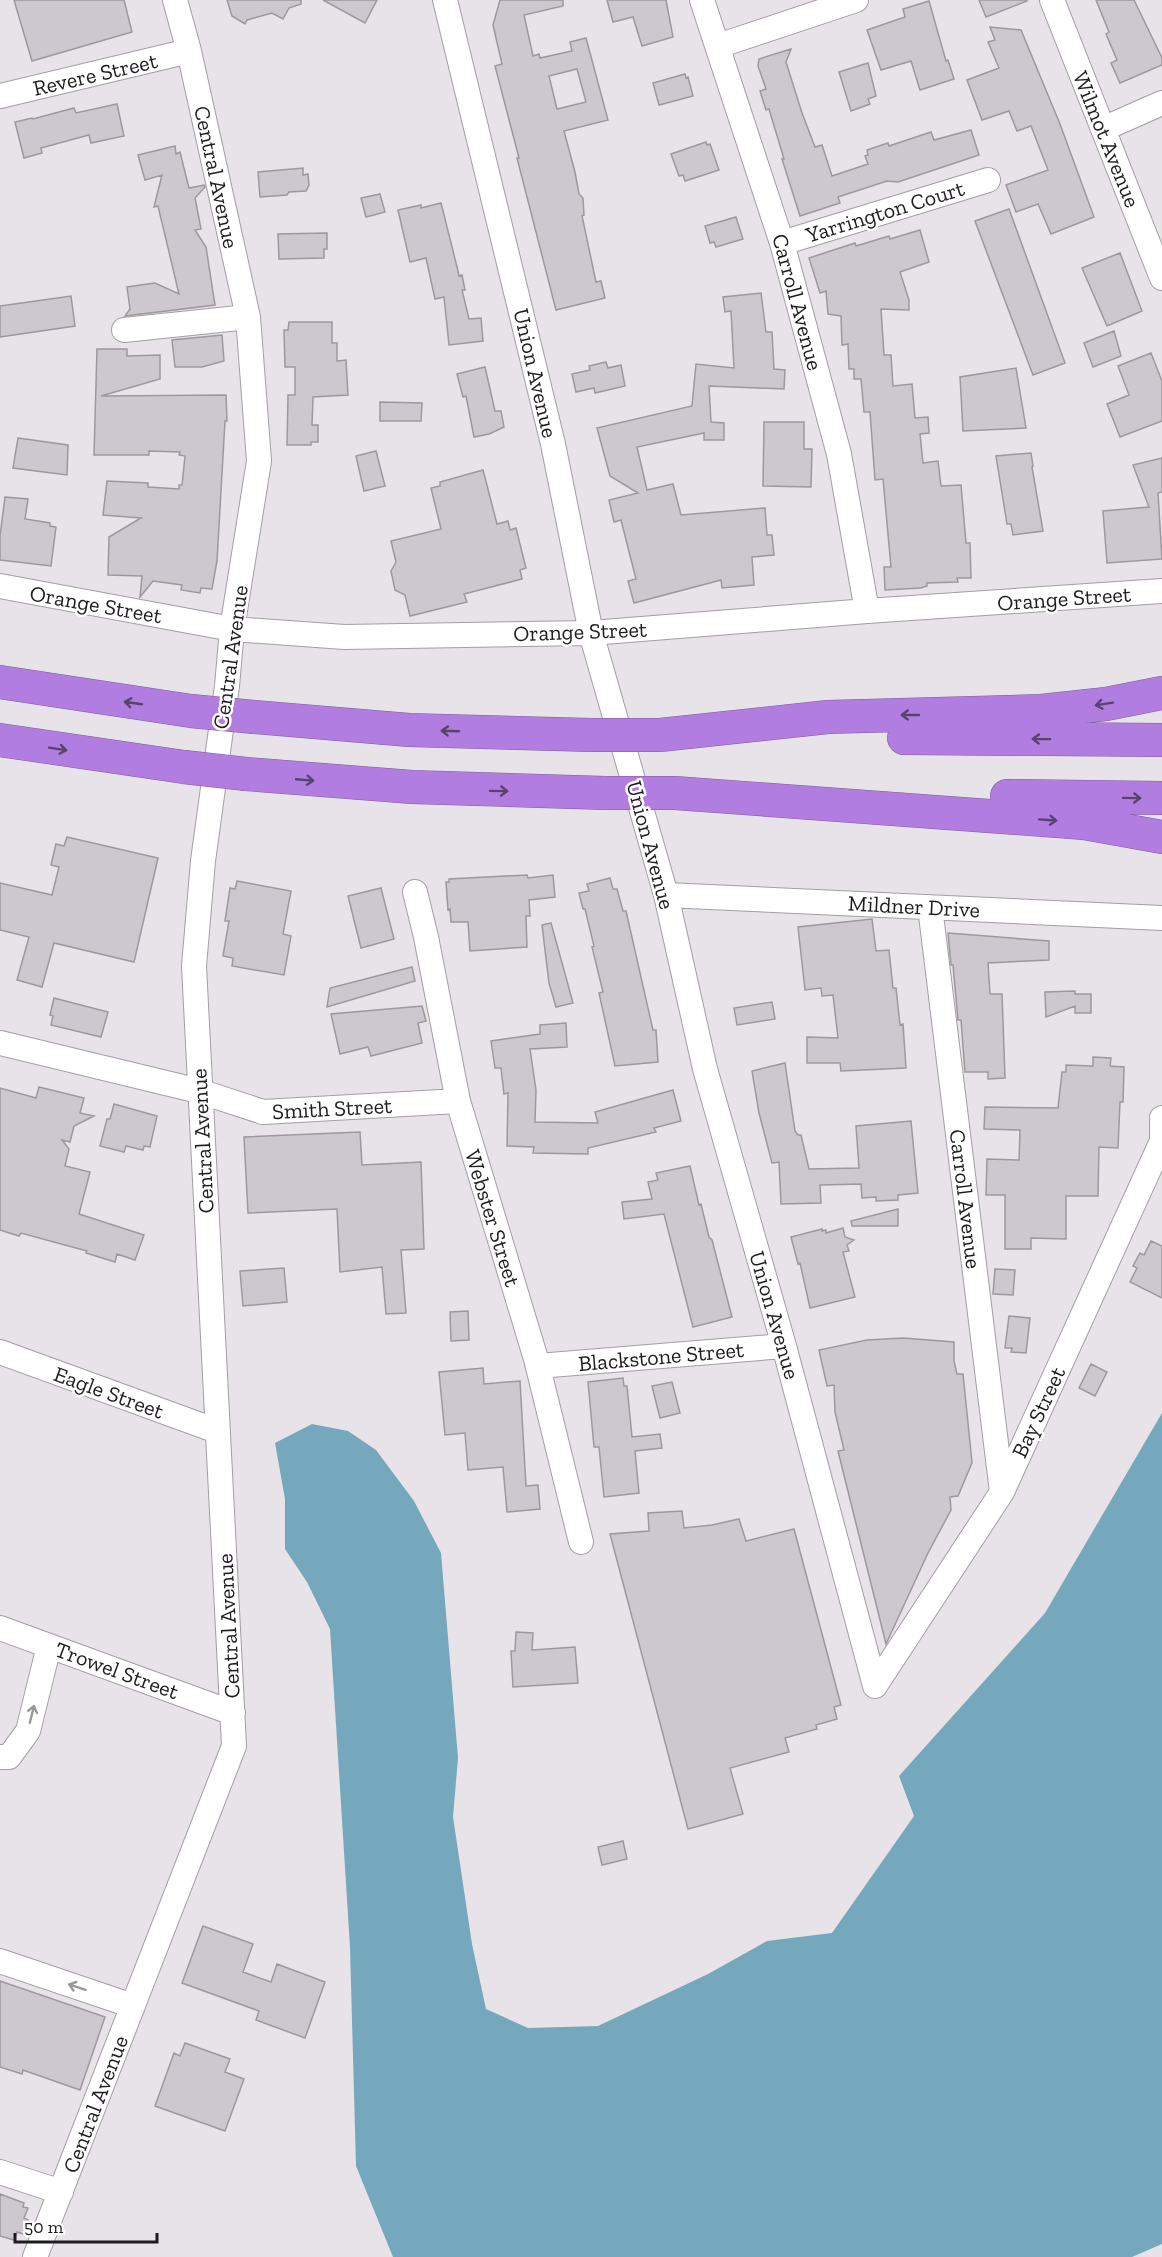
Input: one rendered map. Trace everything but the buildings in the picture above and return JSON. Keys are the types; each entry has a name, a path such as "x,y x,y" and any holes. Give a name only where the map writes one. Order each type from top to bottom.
{"highway":[{"path":"0,682 191,711 409,730 592,735 1162,740"},
{"path":"660,735 828,717 1041,711 1106,704 1162,693"},
{"path":"0,740 184,767 412,787 606,793 1162,798"},
{"path":"675,793 1084,823 1162,837"}],"street":[{"name":"Central Avenue","path":"35,2257 234,1746 194,966 203,861 227,686 232,629 259,462 248,317 189,51 175,0"},
{"name":"Union Avenue","path":"445,0 553,444 591,633 666,895 705,1069 784,1346 875,1686"},
{"name":"Carroll Avenue","path":"702,0 782,243 839,454 867,611"},
{"path":"718,46 856,0"},
{"name":"Wilmot Avenue","path":"1052,0 1162,278"},
{"name":"Revere Street","path":"0,96 189,51"},
{"path":"1103,129 1162,103"},
{"name":"Yarrington Court","path":"782,243 988,180"},
{"path":"124,330 248,317"},
{"name":"Orange Street","path":"0,586 232,629 344,637 591,633 1162,591"},
{"name":"Webster Street","path":"415,892 458,1101 538,1366 581,1542"},
{"name":"Mildner Drive","path":"666,895 1162,918"},
{"name":"Carroll Avenue","path":"930,907 1002,1492"},
{"name":"Smith Street","path":"0,1043 199,1091 263,1112 458,1101"},
{"name":"Bay Street","path":"875,1686 1002,1492 1162,1141 1162,1118"},
{"name":"Blackstone Street","path":"538,1366 784,1346"},
{"name":"Eagle Street","path":"0,1353 217,1431"},
{"name":"Trowel Street","path":"0,1628 233,1713"},
{"path":"0,1757 9,1756 28,1731 49,1646"},
{"path":"0,1961 132,2006"},
{"path":"0,2172 60,2192"}],"water":[{"path":"1162,1413 1162,2244 1132,2257 393,2257 356,2166 350,1947 330,1629 307,1582 285,1549 285,1499 275,1443 312,1424 348,1431 376,1450 414,1501 441,1553 458,1758 453,1817 472,1944 486,2009 528,2028 598,2026 708,1974 767,1941 832,1933 914,1816 899,1776 1045,1613"}]}
